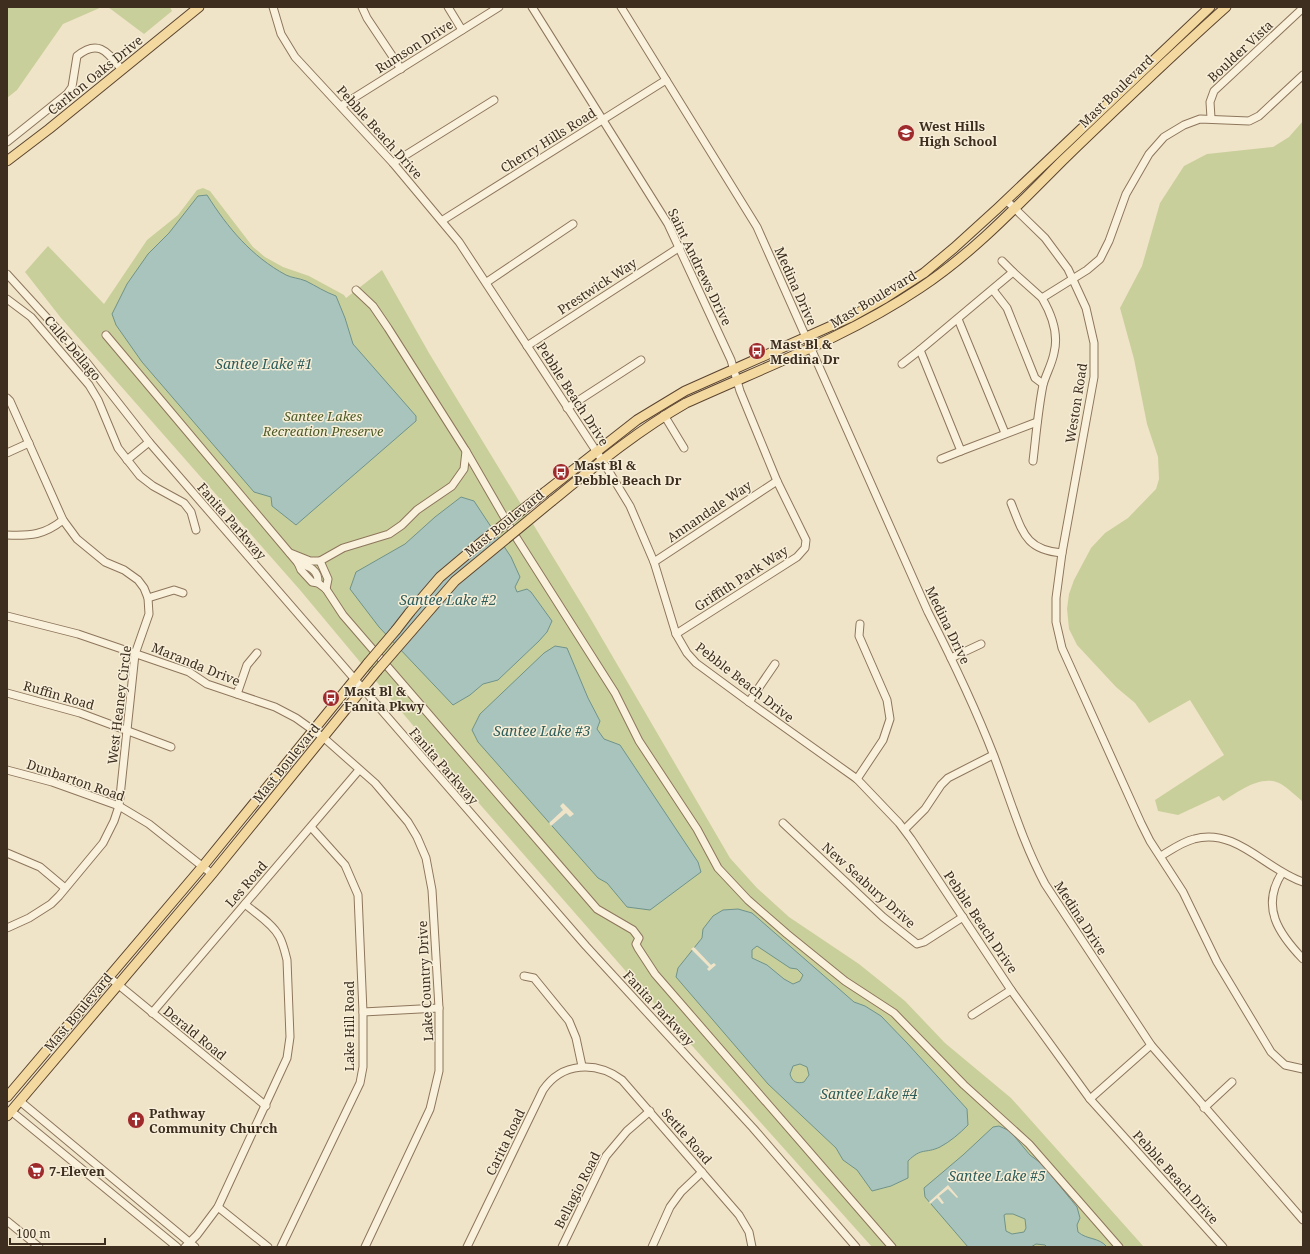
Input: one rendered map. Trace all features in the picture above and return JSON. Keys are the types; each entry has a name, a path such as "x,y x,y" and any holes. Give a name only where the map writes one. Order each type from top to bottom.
{"main road":[{"name":"Carlton Oaks Drive","path":"7,161 199,7"},
{"name":"Mast Boulevard","path":"8,1093 203,866 440,577 484,540 637,420 678,396 734,369 849,318 885,298 924,273 954,248 1006,200 1210,7"},
{"name":"Mast Boulevard","path":"8,1112 21,1102 118,984 212,874 377,671 454,581 627,440 664,415 737,380 811,348 872,318 922,287 1015,209 1118,107 1226,7"},
{"path":"1118,107 1124,96 1150,70 1155,58"},
{"path":"8,1093 21,1102"}],"street":[{"name":"Pebble Beach Drive","path":"274,7 281,34 295,57 393,163 443,220 487,282 602,460 630,506 654,562 676,634 687,654 696,663 749,702 857,779 905,829 1012,990 1090,1099 1223,1247"},
{"path":"362,7 367,18 401,69"},
{"path":"448,7 462,30"},
{"name":"Rumson Drive","path":"341,106 499,7"},
{"name":"Saint Andrews Drive","path":"532,7 668,224 680,247 734,369 777,480 803,534"},
{"name":"Medina Drive","path":"621,7 757,227 928,612 951,658 993,755 1035,865 1045,884 1151,1045 1204,1108 1303,1220"},
{"name":"Boulder Vista","path":"1211,118 1210,102 1214,91 1303,8"},
{"path":"7,142 67,94 72,87 77,56 86,48 98,47 109,53 122,70"},
{"path":"1042,298 1087,270 1100,259 1109,241 1126,194 1154,148 1164,137 1177,128 1192,122 1211,118 1249,121 1259,116 1303,75"},
{"name":"Cherry Hills Road","path":"443,220 666,80"},
{"path":"393,163 494,100"},
{"name":"Weston Road","path":"1006,200 1045,238 1068,269 1090,319 1094,343 1095,366 1062,553 1055,614 1057,631 1062,648 1141,823 1184,892 1217,962 1271,1052 1285,1064 1303,1068"},
{"path":"487,282 573,224"},
{"name":"Prestwick Way","path":"527,346 680,247"},
{"path":"1002,261 1042,298 1052,317 1056,341 1054,353 1043,384 1033,461"},
{"path":"902,364 994,290 1013,272"},
{"name":"Fanita Parkway","path":"7,274 80,354 148,442 354,681 586,946 753,1128 856,1247"},
{"path":"356,290 373,306 466,451 514,534 615,693 639,741 697,829 718,868 748,900 844,981 894,1013 959,1080 1029,1144 1119,1247"},
{"path":"994,290 1007,308 1035,378 1043,384"},
{"name":"Calle Dellago","path":"7,299 31,317 89,385 98,400 118,448 127,460 146,481 184,503 191,512 196,530"},
{"path":"958,319 1005,433"},
{"path":"106,335 298,563 301,570 312,582 318,583 326,588 343,615 597,909 633,930 639,938 636,944 655,974 892,1247"},
{"path":"920,350 961,451"},
{"path":"567,408 641,360"},
{"name":"West Heaney Circle","path":"7,398 10,401 63,520 77,539 105,562 124,570 138,580 144,588 148,598 149,614 135,654 119,806 114,821 103,843 51,904 29,918 7,928"},
{"path":"664,415 684,448"},
{"path":"941,459 1005,433 1037,422"},
{"path":"127,460 148,442"},
{"path":"7,453 29,443"},
{"path":"288,552 310,561 320,561 343,548 389,534 402,525 417,510 452,486 464,469 466,451"},
{"name":"Annandale Way","path":"654,562 777,480"},
{"path":"1011,503 1027,538 1032,545 1048,552 1062,553"},
{"path":"7,534 22,536 39,534 51,529 63,520"},
{"name":"Griffith Park Way","path":"676,634 802,553 806,543 803,534"},
{"path":"320,561 328,579 326,588"},
{"path":"148,598 174,590 184,593"},
{"name":"Maranda Drive","path":"7,616 78,634 189,672 207,684 275,707 315,730 324,738"},
{"path":"857,779 883,740 890,719 887,700 859,636 860,624"},
{"path":"951,658 981,644"},
{"path":"237,694 247,665 257,653"},
{"path":"749,702 775,664"},
{"name":"Ruffin Road","path":"7,693 80,713 171,747"},
{"name":"Lake Country Drive","path":"324,738 374,783 408,822 417,837 426,858 432,890 439,1008 440,1062 434,1095 430,1109 365,1247"},
{"path":"905,829 925,809 941,785 948,778 993,755"},
{"name":"Dunbarton Road","path":"7,770 52,782 119,806 149,824 212,874"},
{"name":"Les Road","path":"152,1013 359,770"},
{"name":"New Seabury Drive","path":"783,823 882,917 917,944 924,942 964,916"},
{"name":"Lake Hill Road","path":"281,1247 360,1083 363,1067 363,1012 358,895 345,865 311,827"},
{"path":"1161,856 1193,839 1217,837 1236,843 1282,873 1303,882"},
{"path":"7,854 40,867 65,888"},
{"path":"1282,873 1277,881 1273,894 1274,915 1282,936 1303,959"},
{"path":"187,1244 218,1207 282,1072 289,1046 287,960 279,935 244,904"},
{"path":"524,976 534,978 569,1021 576,1038 582,1066"},
{"name":"Derald Road","path":"109,977 266,1106"},
{"path":"972,1014 1012,990"},
{"path":"363,1012 439,1008"},
{"path":"1090,1099 1151,1045"},
{"name":"Settle Road","path":"582,1066 600,1069 617,1076 650,1111 743,1220 749,1232 752,1247"},
{"name":"Carita Road","path":"467,1247 543,1090 550,1081 561,1072 582,1066"},
{"path":"1204,1108 1232,1082"},
{"path":"21,1102 187,1244 195,1247"},
{"name":"Bellagio Road","path":"562,1247 606,1156 627,1131 650,1111"},
{"path":"8,1112 177,1247"},
{"path":"652,1247 670,1207 681,1192 702,1172"},
{"path":"218,1207 268,1247"},
{"path":"8,1224 39,1247"}],"green space":[{"path":"7,7 102,7 63,24 17,90 7,98"},
{"path":"108,7 170,7 172,11 144,34"},
{"path":"1303,121 1303,802 1281,784 1274,781 1266,781 1250,785 1223,801 1219,796 1178,815 1158,811 1155,800 1224,755 1190,700 1149,723 1135,703 1116,687 1077,645 1069,629 1067,609 1069,594 1074,580 1091,548 1105,533 1128,518 1156,489 1159,479 1158,457 1147,424 1134,359 1120,308 1142,266 1160,203 1184,166 1207,154 1273,147 1289,137"},
{"name":"Santee Lakes Recreation Preserve","path":"203,188 210,191 253,247 265,257 283,267 309,276 344,295 346,298 382,270 429,353 589,616 730,858 757,888 789,917 859,964 905,1001 945,1043 1011,1098 1144,1247 872,1247 644,992 456,777 300,590 61,318 25,272 48,246 104,304 147,240 178,215 197,190"}],"water":[{"name":"Santee Lake #1","path":"207,195 232,230 262,259 286,275 306,281 336,296 353,344 416,416 416,421 296,525 272,506 271,497 254,492 142,362 116,325 112,314 127,284 148,254 169,233 198,196"},
{"name":"Santee Lake #2","path":"461,497 474,501 511,557 520,577 515,587 517,592 527,589 531,592 552,621 547,632 539,641 498,680 483,684 470,695 453,705 379,627 350,589 356,572 405,544 435,517"},
{"name":"Santee Lake #3","path":"555,646 567,648 588,698 600,721 597,729 604,739 620,745 698,862 701,872 650,910 627,907 607,883 598,878 478,742 472,730 480,714 544,653"},
{"name":"Santee Lake #4","path":"738,909 752,913 854,1002 865,1006 881,1016 967,1109 968,1125 955,1137 940,1147 920,1152 908,1161 908,1178 891,1186 872,1191 857,1170 843,1160 836,1148 768,1084 676,977 678,968 702,938 703,929 713,916 723,910","holes":["757,946 790,968 797,969 803,975 800,981 793,984 784,979 767,965 752,958 752,950","800,1064 807,1067 809,1075 804,1082 799,1083 793,1081 790,1074 793,1066"]},
{"name":"Santee Lake #5","path":"999,1126 1010,1131 1030,1155 1042,1164 1077,1207 1080,1218 1077,1225 1078,1232 1082,1235 1097,1240 1107,1247 1047,1247 1045,1245 1036,1244 1031,1247 968,1247 925,1197 924,1188 993,1127","holes":["1013,1214 1025,1219 1026,1228 1024,1232 1012,1234 1006,1231 1004,1215"]}],"pier":[{"path":"563,803 574,814 570,817 566,813 551,826 549,823 563,810 560,806"},
{"path":"694,947 711,965 714,963 716,965 709,971 707,969 709,967 691,949"},
{"path":"948,1185 958,1197 957,1198 948,1189 939,1196 944,1203 942,1204 937,1198 930,1204 929,1202"}],"place":[{"name":"West Hills High School","path":"906,133"},
{"name":"Mast Bl & Medina Dr","path":"757,351"},
{"name":"Mast Bl & Pebble Beach Dr","path":"561,472"},
{"name":"Mast Bl & Fanita Pkwy","path":"331,698"},
{"name":"Pathway Community Church","path":"136,1120"},
{"name":"7-Eleven","path":"36,1171"}]}
